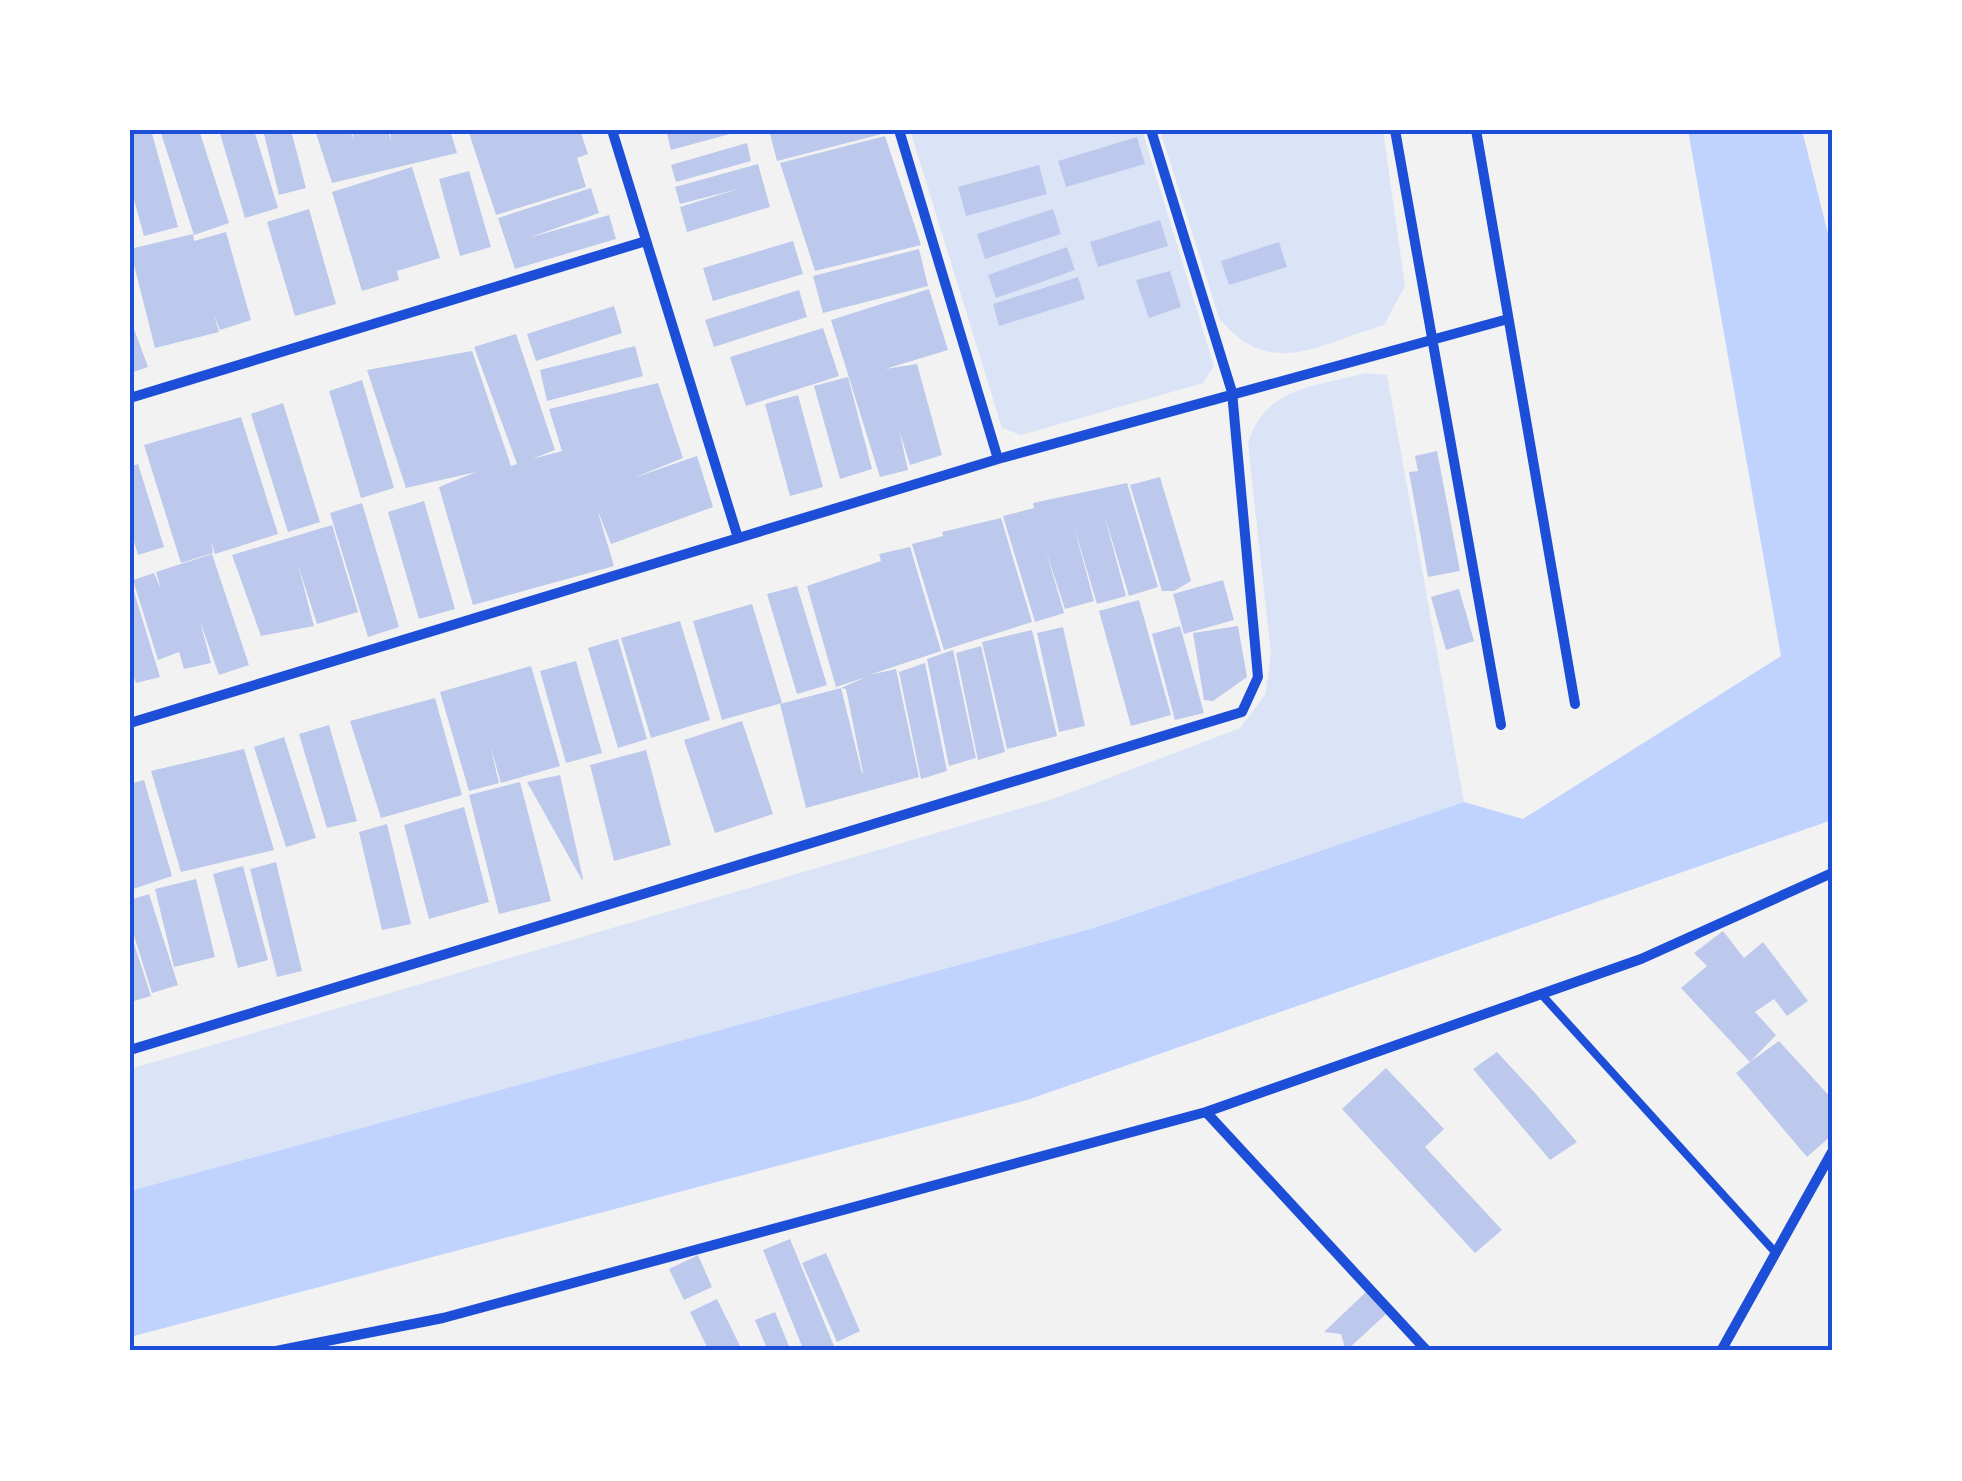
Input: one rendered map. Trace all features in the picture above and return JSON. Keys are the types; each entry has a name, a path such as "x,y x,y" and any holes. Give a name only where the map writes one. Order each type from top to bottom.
{"street":[{"path":"612,130 738,538"},
{"path":"900,130 998,459"},
{"path":"130,1050 1242,712 1258,678 1232,392 1151,130"},
{"path":"1396,130 1501,725"},
{"path":"1476,130 1575,704"},
{"path":"130,398 646,241"},
{"path":"130,723 998,459 1508,318"},
{"path":"276,1351 442,1318 1206,1112 1642,959 1832,873"},
{"path":"1206,1112 1427,1351"},
{"path":"1721,1351 1832,1152"}],"lane":[{"path":"1542,995 1774,1252"}],"shaded area":[{"path":"910,130 1142,130 1214,366 1203,383 1021,435 1002,428"},
{"path":"1160,130 1383,130 1405,286 1384,325 1296,352 1276,353 1238,337 1219,318"},
{"path":"1365,373 1387,375 1464,802 1094,928 130,1191 130,1069 1056,798 1240,728 1265,695 1271,654 1248,444 1256,425 1279,400 1293,392"}],"water":[{"path":"1688,130 1802,130 1832,250 1832,820 1027,1100 130,1337 130,1191 1094,928 1464,802 1523,819 1781,656"}],"building":[{"path":"130,130 151,130 178,227 144,236 130,185"},
{"path":"160,130 199,130 229,223 194,235"},
{"path":"219,130 254,130 278,208 245,218"},
{"path":"263,130 291,130 306,188 279,195"},
{"path":"315,130 350,130 354,140 352,130 388,130 391,141 390,130 450,130 457,153 332,183"},
{"path":"468,130 580,130 588,154 577,158 586,187 496,215"},
{"path":"666,130 741,130 741,131 671,150"},
{"path":"769,130 881,130 882,134 777,161"},
{"path":"885,136 921,245 815,271 780,163"},
{"path":"1137,137 1145,164 1066,187 1058,161"},
{"path":"747,143 751,161 676,182 671,165"},
{"path":"758,164 770,207 687,232 680,207 738,189 680,204 675,187"},
{"path":"1039,165 1047,194 966,216 958,187"},
{"path":"412,167 440,258 397,271 399,280 362,291 332,192"},
{"path":"469,171 491,247 460,256 439,179"},
{"path":"591,188 599,213 528,238 609,215 616,239 515,269 498,218"},
{"path":"309,209 336,304 295,316 267,222"},
{"path":"1053,209 1061,234 985,259 977,234"},
{"path":"1160,220 1168,246 1098,267 1090,242"},
{"path":"226,232 251,320 220,330 214,315 219,332 155,348 130,249 193,234 194,241"},
{"path":"793,241 803,274 713,301 703,268"},
{"path":"1279,242 1287,267 1229,285 1221,261"},
{"path":"1067,247 1075,270 996,298 988,275"},
{"path":"919,249 928,286 823,313 813,276"},
{"path":"1170,271 1181,307 1149,318 1136,280"},
{"path":"1078,277 1085,299 999,326 993,304"},
{"path":"929,289 948,350 885,369 917,364 942,455 910,465 899,430 908,470 880,477 831,320"},
{"path":"799,290 807,317 714,347 705,320"},
{"path":"614,306 622,333 536,361 527,334"},
{"path":"130,318 148,367 130,373"},
{"path":"823,328 839,376 746,406 730,357"},
{"path":"516,334 555,450 532,459 562,451 549,409 658,383 683,458 633,478 697,456 713,507 611,544 597,509 614,566 473,605 439,487 476,472 406,488 367,370 472,351 511,466 517,464 474,347"},
{"path":"635,346 643,376 547,401 540,370"},
{"path":"848,377 872,469 840,479 814,386"},
{"path":"362,380 394,488 361,498 329,391"},
{"path":"798,395 823,487 790,496 765,404"},
{"path":"283,403 320,522 288,532 251,414"},
{"path":"241,417 278,534 215,554 211,541 213,553 181,563 144,445"},
{"path":"1437,451 1460,571 1428,577 1409,472 1418,471 1415,456"},
{"path":"138,464 164,547 138,555 130,528 130,467"},
{"path":"1160,477 1191,581 1174,591 1162,591 1130,485"},
{"path":"1127,483 1158,587 1129,596 1104,514 1126,596 1097,604 1073,523 1094,601 1065,609 1046,551 1064,613 1035,622 1003,516 1034,508 1033,503"},
{"path":"424,501 455,609 419,619 388,512"},
{"path":"362,503 399,627 368,637 330,513"},
{"path":"1001,518 1032,622 944,650 912,544 943,536 942,532"},
{"path":"332,525 358,612 317,624 298,565 314,626 261,636 232,555"},
{"path":"910,547 941,651 869,675 896,669 919,777 806,808 780,704 841,688 866,677 836,687 807,586 881,561 879,554","holes":["841,688 846,689 863,773"]},
{"path":"212,554 249,665 219,675 200,621 211,663 184,669 179,652 158,660 133,580 154,573 161,589 156,572"},
{"path":"1223,580 1234,620 1184,634 1173,594"},
{"path":"131,582 160,677 136,683 130,666"},
{"path":"797,586 827,685 797,694 767,594"},
{"path":"1459,589 1474,641 1446,650 1431,597"},
{"path":"1139,600 1171,715 1131,726 1099,611"},
{"path":"752,604 782,703 722,720 693,621"},
{"path":"680,621 710,720 651,738 621,638"},
{"path":"1180,626 1204,713 1175,720 1152,634"},
{"path":"1238,626 1247,677 1213,701 1204,700 1193,633"},
{"path":"1063,627 1085,726 1059,732 1037,633"},
{"path":"1032,630 1057,736 1007,749 982,642"},
{"path":"618,639 647,739 618,748 588,648"},
{"path":"981,646 1005,752 978,760 956,653"},
{"path":"953,650 976,758 949,766 927,659"},
{"path":"576,661 602,753 566,763 540,671"},
{"path":"925,663 947,771 921,779 899,672"},
{"path":"531,666 560,766 501,783 490,745 499,783 469,791 440,692"},
{"path":"435,698 462,795 381,818 350,721"},
{"path":"742,721 773,814 715,833 684,740"},
{"path":"329,725 357,821 327,828 299,734"},
{"path":"284,737 316,838 286,847 254,747"},
{"path":"244,749 274,850 181,872 151,771"},
{"path":"646,750 671,845 614,861 590,765"},
{"path":"560,775 583,879 582,880 527,782"},
{"path":"144,780 172,876 130,890 130,784"},
{"path":"520,782 551,901 499,914 469,795"},
{"path":"464,807 489,902 429,919 404,825"},
{"path":"387,824 411,924 382,930 359,832"},
{"path":"276,862 302,971 277,977 250,869"},
{"path":"243,866 268,960 238,968 213,874"},
{"path":"196,879 215,957 174,967 155,889"},
{"path":"149,894 178,985 152,993 130,923 130,900"},
{"path":"130,931 151,996 130,1002"},
{"path":"1723,931 1744,958 1763,942 1808,1001 1787,1016 1774,999 1755,1012 1776,1035 1750,1062 1681,988 1707,966 1694,953"},
{"path":"1779,1041 1832,1099 1832,1135 1807,1157 1736,1073"},
{"path":"1497,1052 1577,1142 1550,1160 1473,1069"},
{"path":"1386,1068 1444,1129 1425,1147 1502,1230 1475,1253 1342,1109"},
{"path":"790,1239 836,1351 804,1351 763,1250"},
{"path":"826,1253 860,1331 837,1342 802,1263"},
{"path":"698,1255 712,1287 684,1300 669,1269"},
{"path":"1366,1292 1386,1314 1346,1351 1341,1334 1324,1332"},
{"path":"717,1299 740,1346 730,1351 709,1351 690,1312"},
{"path":"775,1312 791,1351 768,1351 755,1320"}]}
